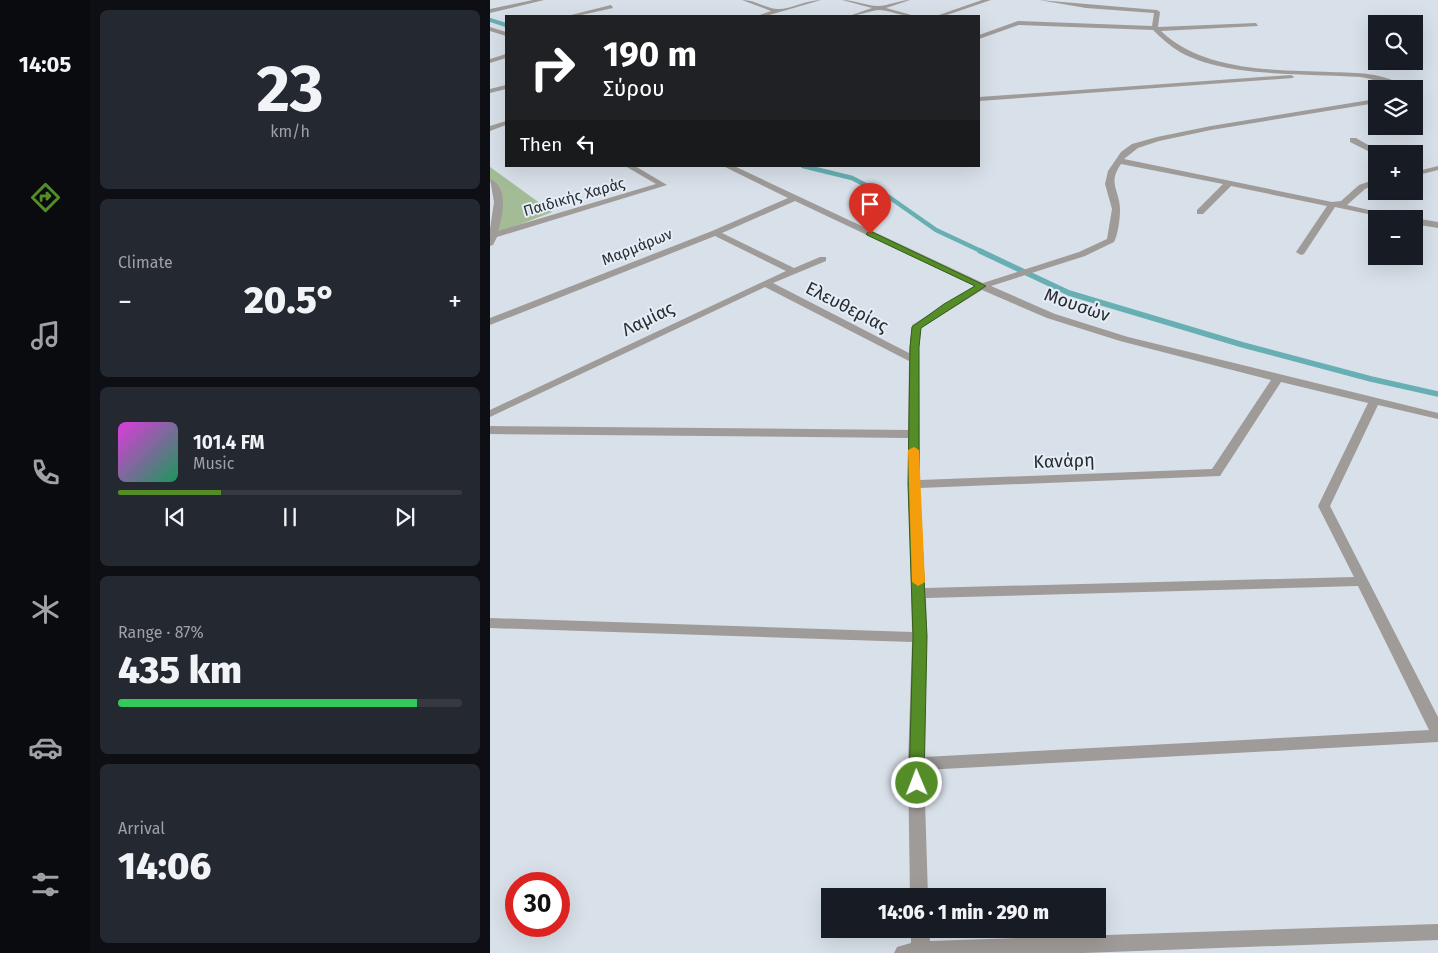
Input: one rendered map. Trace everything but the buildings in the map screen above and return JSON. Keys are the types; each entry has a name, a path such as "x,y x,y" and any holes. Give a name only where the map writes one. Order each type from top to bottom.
{"street":[{"path":"490,11 541,0"},
{"path":"745,0 777,11"},
{"path":"763,15 818,0"},
{"path":"845,0 908,15"},
{"path":"855,15 906,0"},
{"path":"942,15 988,0"},
{"path":"1046,0 1086,6 1157,12 1156,28 1170,42 1185,52 1224,64 1375,76 1388,80"},
{"path":"575,15 611,8"},
{"path":"980,37 1018,23 1156,28 1256,25"},
{"path":"490,29 503,31"},
{"path":"490,34 503,31"},
{"path":"980,31 989,34"},
{"path":"490,61 505,56"},
{"path":"980,100 1331,74"},
{"path":"490,91 505,87"},
{"path":"919,888 916,764 920,636 914,484 914,360 916,327 982,286 1082,254 1111,240 1116,210 1109,184 1112,171 1128,150 1156,139 1368,102"},
{"path":"490,128 505,124"},
{"path":"1353,140 1368,148"},
{"path":"1120,161 1368,211"},
{"name":"Παιδικής Χαράς","path":"492,234 663,185 631,167"},
{"name":"Μουσών","path":"728,167 982,286 1051,316 1106,334 1438,416"},
{"path":"1423,171 1438,168"},
{"path":"490,181 499,210 492,234"},
{"path":"1200,212 1228,184"},
{"path":"1333,204 1343,204 1362,187 1368,185"},
{"name":"Μαρμάρων","path":"490,322 715,233 795,198"},
{"path":"1300,252 1333,204"},
{"path":"1423,222 1438,225"},
{"path":"715,233 793,271"},
{"name":"Λαμίας","path":"490,414 766,283 823,259"},
{"name":"Ελευθερίας","path":"766,283 914,360"},
{"name":"Κανάρη","path":"914,484 1216,473 1278,378"},
{"path":"916,764 1438,734 1324,506 1374,401"},
{"path":"490,430 914,434"},
{"path":"919,593 1363,581"},
{"path":"490,623 920,636"},
{"path":"917,938 913,952 1438,932"}],"green space":[{"path":"490,167 552,212 493,235 499,210 492,182 490,181"}],"waterway":[{"path":"490,20 505,25"},
{"path":"807,167 852,178 889,197 936,230 983,252"},
{"path":"980,251 1069,293 1243,345 1371,379 1438,394"}],"slow traffic":[{"path":"914,450 918,582"}],"route":[{"path":"870,234 982,286 916,327 914,347 914,484 920,636 917,783"}]}
